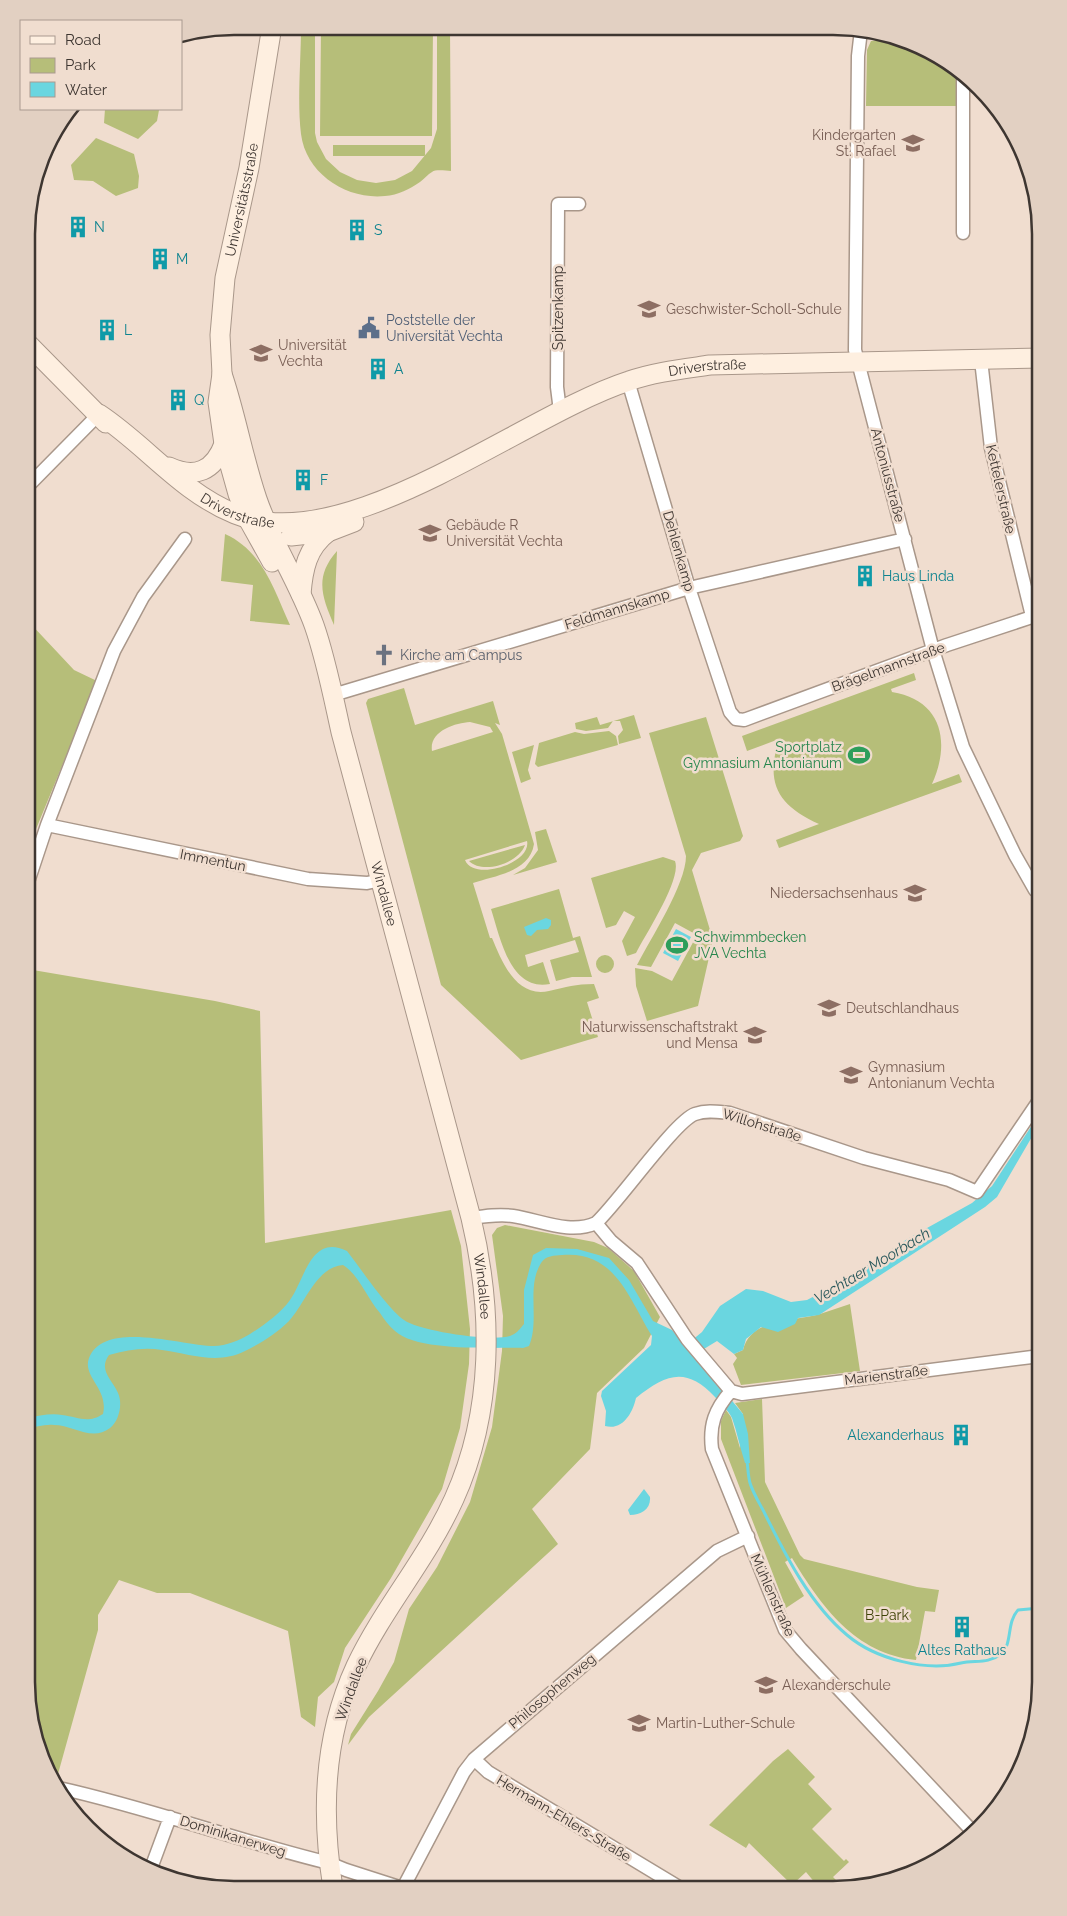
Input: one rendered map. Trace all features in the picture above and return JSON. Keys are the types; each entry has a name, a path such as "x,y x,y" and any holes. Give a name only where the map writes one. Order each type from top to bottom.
{"main road":[{"name":"Universitätsstraße","path":"260,528 238,494 224,444 218,402 222,374 220,335 225,278 249,168 271,35"},
{"name":"Driverstraße","path":"35,351 99,414 133,456 175,493 217,519 260,528 328,532 359,520 387,504 402,492"},
{"name":"Driverstraße","path":"99,414 119,427 154,460 208,500 260,528 331,518 402,492 563,411 628,381 670,370 710,365 1032,358"},
{"name":"Universitätsstraße","path":"222,374 234,410 242,448 258,501 260,528"},
{"path":"154,460 179,472 196,473 214,463 224,444"},
{"name":"Windallee","path":"260,528 301,595 314,624 478,1246 487,1331 476,1434 455,1498 431,1545 356,1666 344,1701 332,1746 327,1790 325,1827 332,1881"},
{"name":"Windallee","path":"260,528 271,562 333,693"},
{"path":"301,595 305,564 319,539 328,532"}],"street":[{"name":"Antoniusstraße","path":"860,37 858,56 855,350 933,650 963,747 1015,855 1032,885"},
{"path":"962,233 963,83"},
{"name":"Spitzenkamp","path":"563,411 559,403 557,387 558,204 579,204"},
{"name":"Kettelerstraße","path":"981,360 991,448 1032,600"},
{"name":"Dehlenkamp","path":"628,381 689,588 730,712 736,719"},
{"path":"35,479 99,414"},
{"path":"35,861 114,651 144,597 185,539"},
{"name":"Feldmannskamp","path":"333,693 352,690 689,588 905,539"},
{"name":"Brägelmannstraße","path":"736,719 744,720 933,650 1032,616"},
{"name":"Immentun","path":"47,825 308,879 367,883 381,880"},
{"name":"Willohstraße","path":"596,1223 677,1130 693,1115 710,1111 730,1113 864,1158 949,1180 977,1192 1032,1111"},
{"path":"471,1218 511,1216 574,1229 586,1228 596,1223 611,1241 637,1263 688,1340 730,1393"},
{"name":"Marienstraße","path":"730,1393 742,1394 1032,1357"},
{"name":"Mühlenstraße","path":"730,1393 720,1405 711,1423 712,1449 790,1637 969,1828"},
{"name":"Philosophenweg","path":"408,1881 464,1772 474,1759 717,1551 748,1536"},
{"name":"Hermann-Ehlers-Straße","path":"474,1759 488,1772 669,1881"},
{"name":"Dominikanerweg","path":"68,1790 170,1817 222,1835 329,1863 381,1881"},
{"path":"153,1863 170,1817"}],"green space":[{"path":"301,35 315,35 315,133 317,142 326,159 340,172 357,180 376,183 395,180 412,171 431,148 437,129 437,35 450,35 451,171 434,171 408,189 385,196 357,194 343,189 331,182 320,172 304,148 301,134 299,94"},
{"path":"321,35 433,35 432,136 320,136"},
{"path":"871,41 878,41 909,50 954,76 959,80 959,106 866,106 867,50"},
{"path":"105,110 159,110 157,121 138,139 104,123"},
{"path":"96,138 134,154 139,176 138,188 116,196 93,181 74,180 71,165"},
{"path":"333,145 425,145 425,156 333,156"},
{"path":"225,534 249,550 258,561 272,585 290,625 250,621 253,585 221,581"},
{"path":"337,551 334,625 326,605 322,587 325,570"},
{"path":"35,628 74,670 97,681 35,832"},
{"name":"Sportplatz Gymnasium Antonianum","path":"914,673 916,680 891,689 892,692 909,697 922,704 932,714 938,725 941,753 932,784 959,774 962,782 779,848 776,840 819,824 793,809 778,791 774,769 779,739 747,751 742,736"},
{"path":"404,688 415,725 493,701 500,725 495,723 502,734 534,844 526,861 518,867 500,875 473,883 490,938 492,938 500,957 512,976 519,984 528,989 537,992 576,985 594,984 599,998 587,1002 598,1037 521,1060 441,985 366,703 368,699","holes":["470,722 490,727 493,732 432,751 432,744 435,738 444,729","527,841 526,849 521,856 501,867 479,869 470,866 465,860"]},
{"path":"634,715 641,738 619,744 618,736 623,730 620,721 614,721"},
{"path":"597,717 600,725 613,721 608,728 586,731 576,729 575,723"},
{"path":"706,717 743,836 740,841 701,853 692,870 713,940 698,1006 647,1021 636,986 635,968 652,971 672,981 697,935 675,923 651,967 637,965 674,896 684,868 686,856 649,733"},
{"path":"609,731 616,736 618,745 538,767 535,764 539,743 575,732 584,734"},
{"path":"534,745 528,770 531,779 521,783 512,752"},
{"path":"546,829 557,862 513,875 525,868 538,850 535,832"},
{"path":"525,845 516,857 500,865 483,867 469,861"},
{"path":"663,857 675,861 676,869 673,880 662,907 636,953 627,956 622,941 635,917 624,911 616,925 606,928 591,878"},
{"path":"559,889 573,938 580,936 592,977 572,977 556,981 550,960 579,952 575,940 525,955 528,967 543,962 550,984 536,984 525,980 509,960 498,934 491,909"},
{"path":"605,955 611,958 614,964 611,970 605,973 599,970 596,964 599,958"},
{"path":"35,970 215,1001 260,1011 265,1243 451,1210 461,1246 470,1329 469,1364 460,1428 442,1489 391,1578 345,1648 334,1682 318,1697 315,1727 301,1717 288,1631 190,1593 157,1593 119,1580 98,1615 98,1630 58,1774 50,1758 42,1733 35,1695"},
{"path":"505,1225 594,1242 608,1248 634,1271 660,1317 644,1348 597,1393 590,1449 532,1509 558,1544 369,1717 348,1745 351,1734 394,1662 409,1609 437,1567 470,1502 492,1427 502,1351 503,1316 492,1235 497,1228"},
{"path":"850,1304 860,1371 741,1385 733,1364 737,1358 734,1354 743,1350 748,1339 755,1332 764,1326 820,1314"},
{"name":"B-Park","path":"762,1399 765,1482 800,1555 804,1559 917,1587 939,1590 935,1612 925,1611 916,1660 894,1656 875,1648 858,1638 842,1625 815,1593 792,1558 785,1562 804,1596 786,1608 721,1439 721,1421 726,1410 731,1417 740,1448 743,1414 735,1403"},
{"path":"788,1749 815,1777 808,1784 832,1809 812,1829 844,1861 846,1859 849,1862 833,1877 837,1881 814,1881 806,1872 796,1881 788,1881 749,1843 746,1848 709,1825 773,1761"}],"water":[{"path":"546,918 551,920 551,925 548,929 537,930 531,936 527,935 524,927"},
{"name":"Schwimmbecken JVA Vechta","path":"676,929 691,937 678,961 663,953"},
{"name":"Vechtaer Moorbach","path":"1032,1125 1032,1137 997,1197 985,1207 819,1315 798,1318 795,1324 778,1332 761,1327 746,1339 743,1350 734,1354 717,1341 694,1355 743,1414 748,1434 750,1463 745,1463 734,1423 728,1412 705,1387 685,1377 676,1377 657,1383 636,1398 630,1414 622,1423 617,1426 605,1426 606,1411 601,1396 602,1391 651,1345 652,1336 627,1293 608,1269 595,1260 580,1256 562,1255 550,1256 545,1259 537,1272 534,1282 532,1336 529,1346 523,1348 456,1347 406,1338 389,1325 354,1275 343,1265 325,1272 318,1279 295,1314 279,1330 257,1345 235,1355 214,1358 142,1349 109,1355 106,1360 105,1370 118,1393 120,1407 116,1421 103,1432 89,1433 51,1425 35,1427 35,1417 53,1414 93,1419 103,1414 104,1405 102,1397 88,1365 89,1358 97,1346 111,1340 127,1337 146,1337 214,1346 233,1342 250,1334 282,1310 290,1300 311,1261 317,1253 325,1248 335,1247 347,1251 382,1298 404,1320 424,1328 488,1338 510,1336 516,1333 524,1324 524,1290 533,1255 546,1248 577,1249 609,1258 629,1280 653,1321 672,1330 685,1346 702,1332 720,1306 746,1289 763,1291 791,1302 807,1300 843,1281 909,1238 972,1203 992,1186"},
{"path":"644,1489 650,1497 649,1505 638,1514 630,1515 628,1510"}],"waterway":[{"path":"747,1461 749,1480 753,1491 800,1579 834,1623 847,1635 872,1651 901,1661 932,1666 991,1659 1005,1650 1012,1621 1018,1610 1032,1609"}],"place":[{"name":"Kindergarten St. Rafael","path":"913,143"},
{"name":"N","path":"78,227"},
{"name":"S","path":"357,230"},
{"name":"M","path":"160,259"},
{"name":"Geschwister-Scholl-Schule","path":"649,309"},
{"name":"Poststelle der Universität Vechta","path":"369,328"},
{"name":"L","path":"107,330"},
{"name":"Universität Vechta","path":"261,353"},
{"name":"A","path":"378,369"},
{"name":"Q","path":"178,400"},
{"name":"F","path":"303,480"},
{"name":"Gebäude R Universität Vechta","path":"430,533"},
{"name":"Haus Linda","path":"865,576"},
{"name":"Kirche am Campus","path":"384,655"},
{"name":"Sportplatz Gymnasium Antonianum","path":"859,755"},
{"name":"Niedersachsenhaus","path":"915,893"},
{"name":"Schwimmbecken JVA Vechta","path":"677,945"},
{"name":"Deutschlandhaus","path":"829,1008"},
{"name":"Naturwissenschaftstrakt und Mensa","path":"755,1035"},
{"name":"Gymnasium Antonianum Vechta","path":"851,1075"},
{"name":"Alexanderhaus","path":"961,1435"},
{"name":"Altes Rathaus","path":"962,1627"},
{"name":"Alexanderschule","path":"766,1685"},
{"name":"Martin-Luther-Schule","path":"639,1723"}]}
